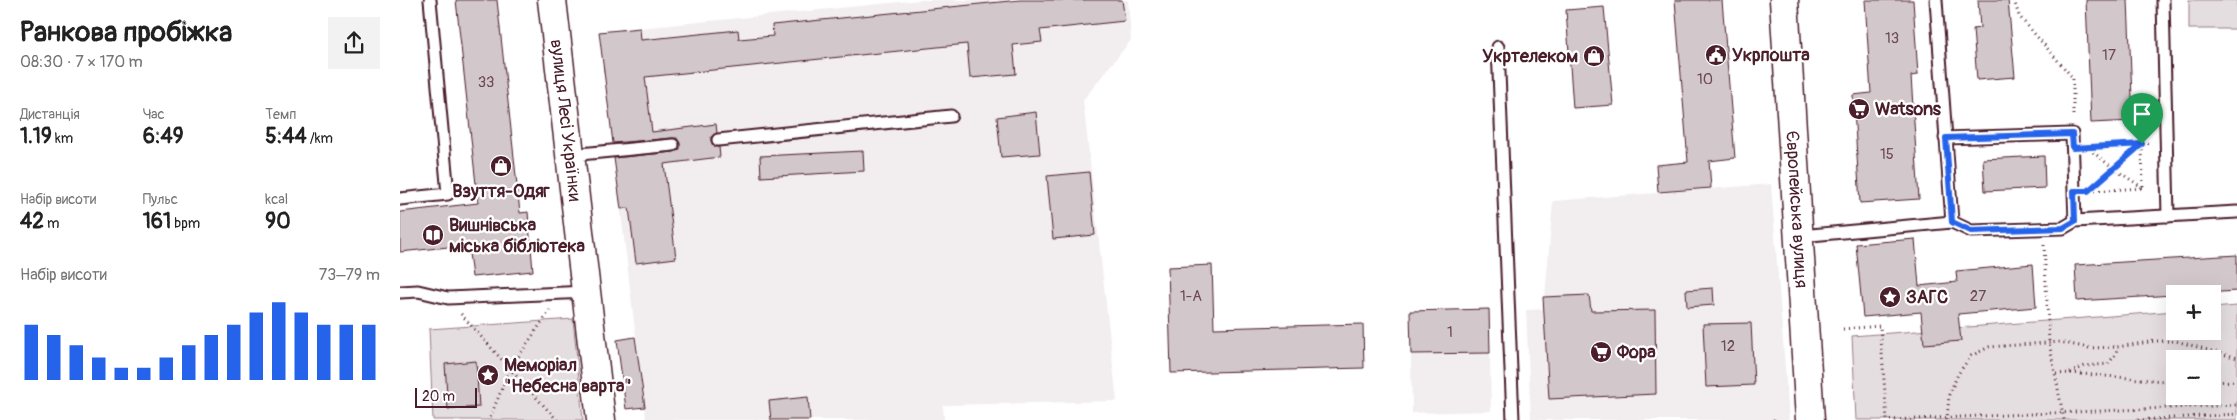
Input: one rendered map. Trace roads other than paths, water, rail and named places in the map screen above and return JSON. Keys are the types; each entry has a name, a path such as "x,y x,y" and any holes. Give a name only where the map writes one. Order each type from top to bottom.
{"street":[{"name":"вулиця Лесі Українки","path":"552,0 570,155 574,293 594,360 601,420"},
{"name":"Європейська вулиця","path":"1784,0 1810,420"}],"lane":[{"path":"400,199 448,194 430,0"},
{"path":"1936,0 1952,222"},
{"path":"2163,0 2168,216"},
{"path":"1498,47 1514,420"},
{"path":"718,140 951,116"},
{"path":"1946,138 2072,134 2075,221"},
{"path":"570,155 673,145"},
{"path":"1800,236 1952,222 1971,231 2063,228 2075,221 2237,212"},
{"path":"400,292 418,291 448,298 574,293"}],"place":[{"name":"Укрпошта","path":"1716,55"},
{"name":"Укртелеком","path":"1594,56"},
{"name":"Watsons","path":"1859,109"},
{"name":"Взуття-Одяг","path":"501,166"},
{"name":"Вишнівська міська бібліотека","path":"433,235"},
{"name":"ЗАГС","path":"1890,297"},
{"name":"Фора","path":"1601,352"},
{"name":"Меморіал \"Небесна варта\"","path":"488,375"}]}
